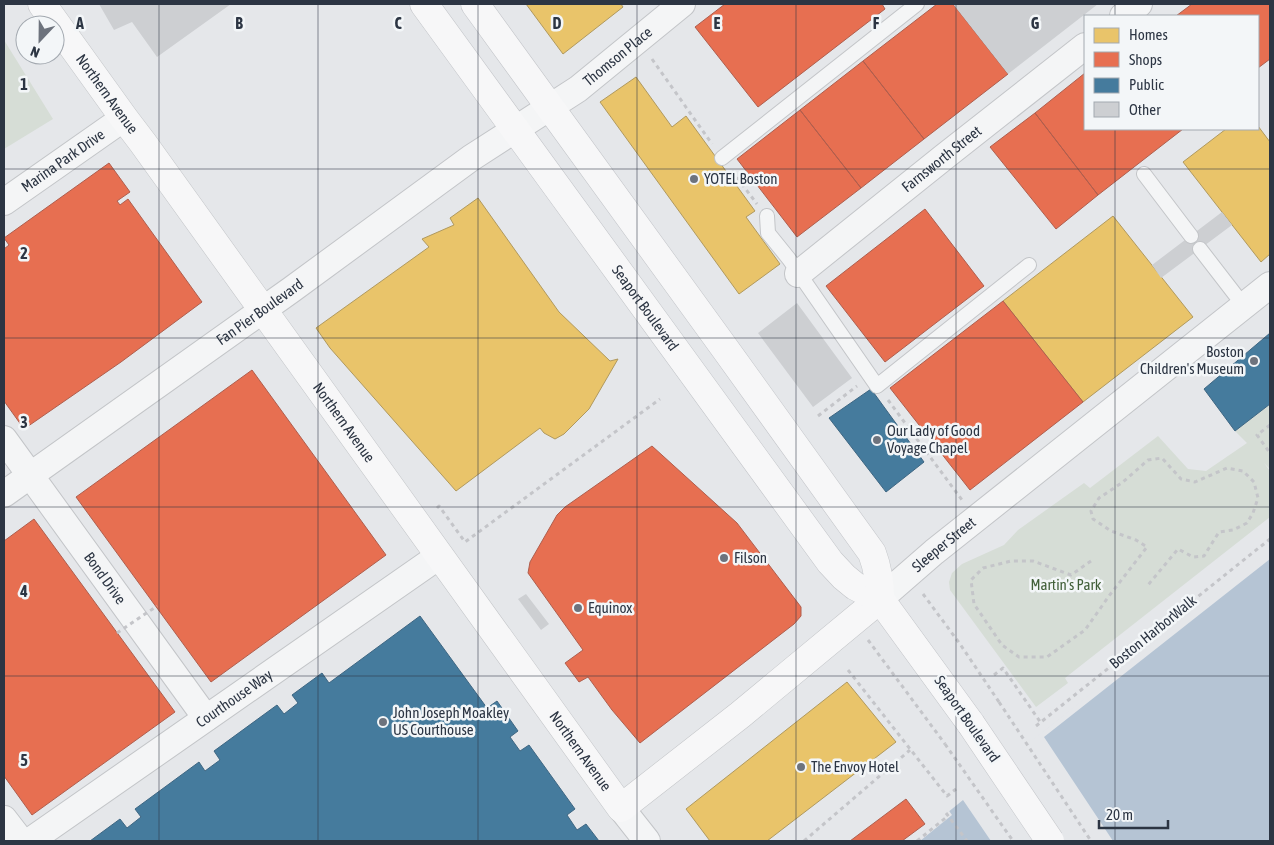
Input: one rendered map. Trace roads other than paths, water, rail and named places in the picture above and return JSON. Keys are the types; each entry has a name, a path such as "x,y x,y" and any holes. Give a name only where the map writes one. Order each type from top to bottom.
{"main road":[{"name":"Northern Avenue","path":"42,4 621,808"},
{"name":"Seaport Boulevard","path":"424,4 830,562 855,586 880,599 971,724 1050,841"},
{"path":"475,4 872,553 880,582 880,599"},
{"name":"Sleeper Street","path":"621,808 740,715 880,599"}],"street":[{"name":"Thomson Place","path":"515,129 578,89 682,4"},
{"name":"Farnsworth Street","path":"798,274 1084,47"},
{"name":"Marina Park Drive","path":"4,202 124,118"},
{"name":"Fan Pier Boulevard","path":"4,494 291,290 471,158 515,129"},
{"name":"Sleeper Street","path":"880,599 934,552 1270,285"},
{"name":"Bond Drive","path":"4,439 206,718"},
{"name":"Courthouse Way","path":"30,841 439,556"},
{"name":"Northern Avenue","path":"621,808 648,841"},
{"path":"4,819 21,841"}],"lane":[{"path":"722,158 917,4"},
{"path":"1144,174 1191,236"},
{"path":"767,216 768,233 874,381 1029,265"},
{"path":"1200,248 1244,306"}],"water":[{"path":"1270,553 1270,841 920,841 952,815 947,808"}],"place":[{"name":"YOTEL Boston","path":"694,179"},
{"name":"Boston Children's Museum","path":"1254,361"},
{"name":"Our Lady of Good Voyage Chapel","path":"877,440"},
{"name":"Filson","path":"724,558"},
{"name":"Equinox","path":"578,608"},
{"name":"John Joseph Moakley US Courthouse","path":"383,722"},
{"name":"The Envoy Hotel","path":"801,767"}],"park label":[{"name":"Martin's Park","path":"1066,585"}]}
